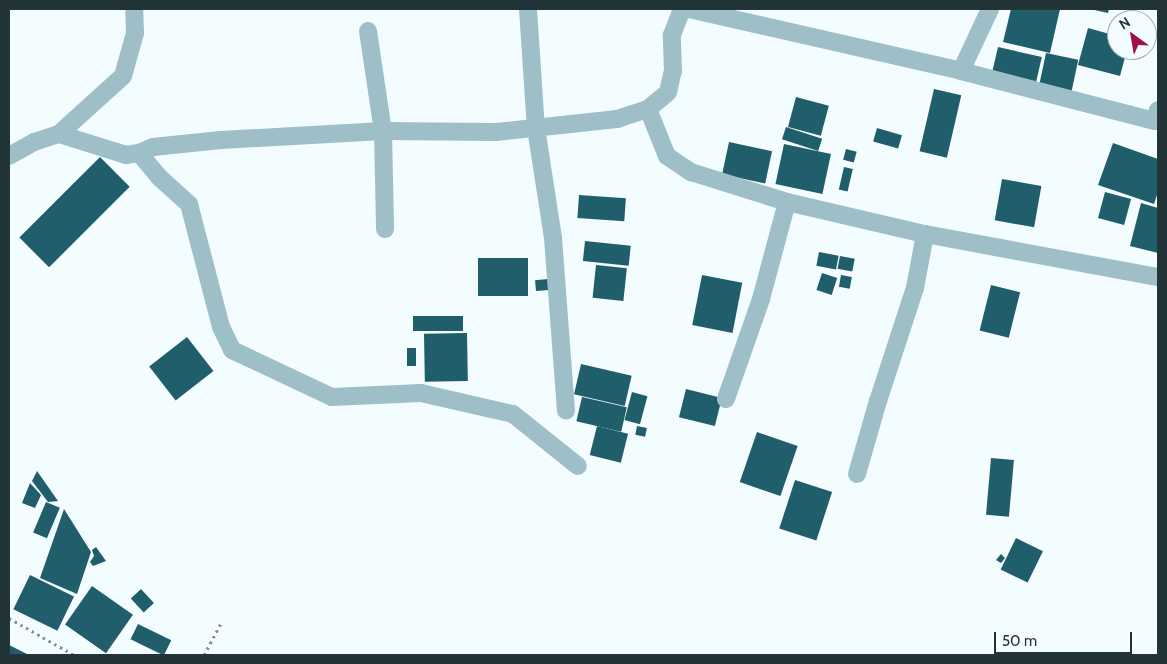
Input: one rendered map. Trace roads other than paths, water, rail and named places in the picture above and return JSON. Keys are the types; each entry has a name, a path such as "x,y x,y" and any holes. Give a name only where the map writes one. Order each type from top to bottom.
{"street":[{"path":"9,156 34,142 59,134 123,76 135,33 134,9"},
{"path":"528,9 536,128 553,238 566,411"},
{"path":"59,134 126,155 139,153 153,146 221,140 383,131 496,132 617,119 648,109 668,92 673,71 672,35 682,9"},
{"path":"689,9 961,71 1155,121 1158,110"},
{"path":"961,71 990,9"},
{"path":"368,31 383,131 385,229"},
{"path":"648,109 667,156 691,172 787,202 925,234 1158,277"},
{"path":"139,153 160,178 189,204 221,327 232,350 332,397 421,392 513,414 578,466"},
{"path":"726,399 761,300 787,202"},
{"path":"857,474 878,400 914,288 925,234"}]}
